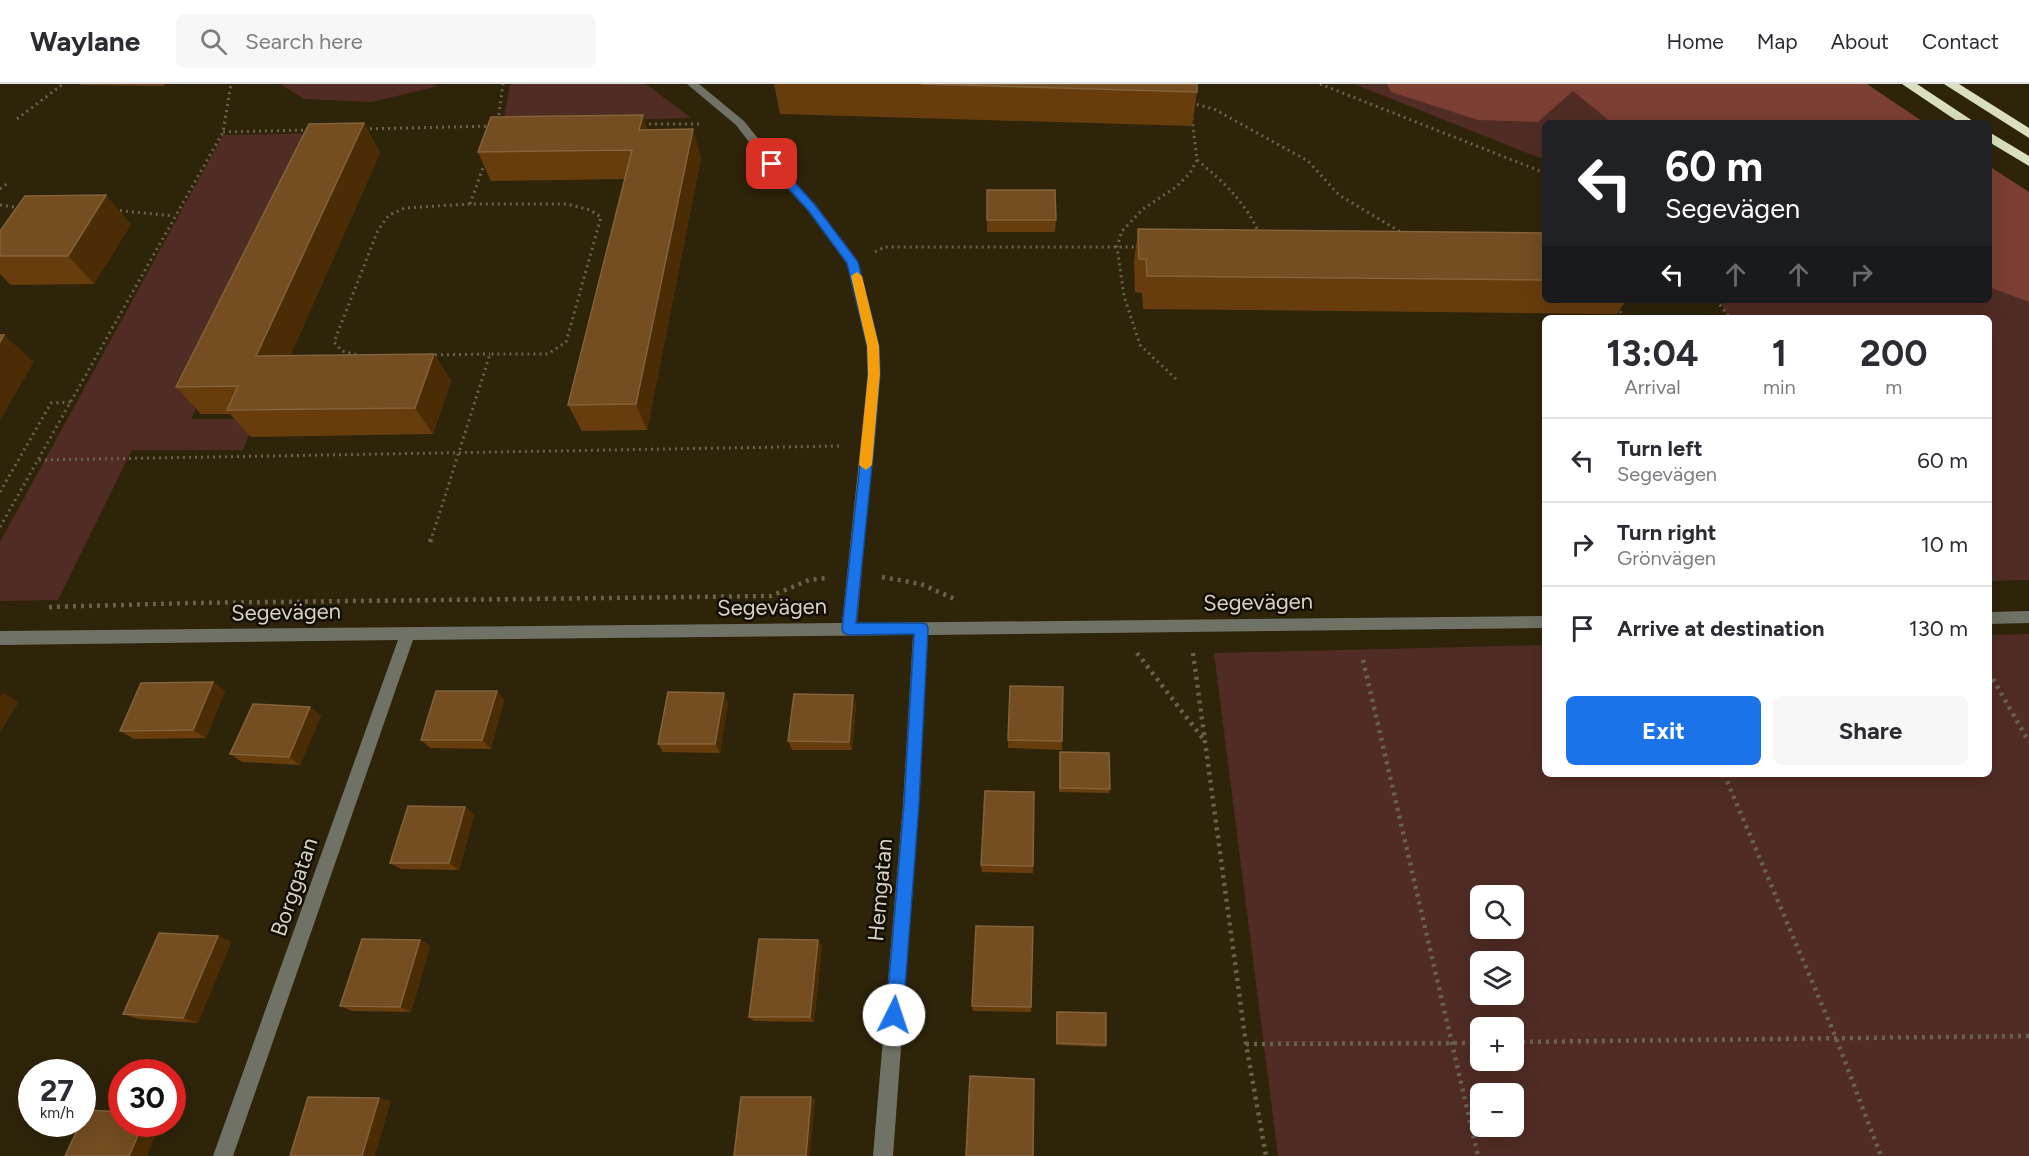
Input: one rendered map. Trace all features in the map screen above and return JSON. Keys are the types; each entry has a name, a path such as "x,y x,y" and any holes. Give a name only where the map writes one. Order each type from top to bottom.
{"highway":[{"path":"1908,84 1964,120"},
{"path":"1950,84 2029,134"},
{"path":"1992,138 2029,162"}],"street":[{"path":"692,84 740,123 772,164 812,207 853,262 873,346 874,374 849,629"},
{"path":"1992,618 2029,617"},
{"name":"Segevägen","path":"0,638 1542,622"},
{"name":"Hemgatan","path":"883,1156 911,804 921,628"},
{"name":"Borggatan","path":"224,1156 408,633"}],"path":[{"path":"17,119 63,84"},
{"path":"0,527 223,132 231,84"},
{"path":"354,129 497,126 503,84"},
{"path":"1320,84 1542,172"},
{"path":"1176,379 1140,345 1124,296 1117,247 1122,231 1143,209 1176,187 1190,173 1197,160 1190,93"},
{"path":"1191,103 1214,109 1308,161 1339,195 1407,236 1398,238"},
{"path":"636,124 740,123"},
{"path":"223,132 318,130"},
{"path":"470,204 486,160"},
{"path":"1197,160 1232,188 1254,219 1261,237"},
{"path":"0,189 8,183"},
{"path":"373,356 342,351 334,342 378,230 389,215 405,208 470,204 567,204 590,210 601,217 566,342 548,354 420,355"},
{"path":"0,205 23,208"},
{"path":"104,210 174,216"},
{"path":"853,262 884,247 1140,247"},
{"path":"1718,303 1728,315"},
{"path":"430,542 490,354"},
{"path":"0,492 51,403 72,402"},
{"path":"39,460 868,446"},
{"path":"45,607 228,602 771,596 809,580 853,576 908,579 925,583 957,600 968,602"},
{"path":"1189,626 1246,1044 1266,1156"},
{"path":"1116,627 1204,740"},
{"path":"1363,660 1478,1156"},
{"path":"1992,677 2029,742"},
{"path":"1725,777 1836,1038 1881,1156"},
{"path":"1524,1042 2029,1036"},
{"path":"1246,1044 1470,1042"}],"shaded area":[{"path":"280,84 438,84 431,88 371,102 304,99"},
{"path":"510,84 646,84 691,118 503,123"},
{"path":"1354,84 1865,84 1918,120 1542,120 1542,159"},
{"path":"1387,84 1867,84 1921,120 1608,120 1573,91 1538,122 1478,120 1391,92"},
{"path":"329,133 191,419 255,419 243,450 132,450 58,600 0,601 0,542 223,135"},
{"path":"1992,168 2029,192 2029,302 1992,288"},
{"path":"1992,171 2029,196 2029,580 1992,581 1992,315 1727,315 1721,303 1992,303"},
{"path":"2029,634 2029,1156 1278,1156 1214,653 1542,645 1542,777 1992,777 1992,635"}],"building":[{"path":"921,84 1197,84 1197,92"},
{"path":"643,115 639,130 693,129 636,404 568,405 632,150 478,152 491,117"},
{"path":"364,123 256,356 434,354 415,408 227,410 238,386 176,387 309,124"},
{"path":"987,190 1055,190 1056,220 987,220"},
{"path":"106,195 68,256 0,256 0,231 25,196"},
{"path":"1138,229 1542,233 1542,280 1147,276 1146,259 1139,259"},
{"path":"213,682 193,730 120,731 141,683"},
{"path":"1010,686 1063,687 1062,741 1008,740"},
{"path":"436,691 497,691 482,740 421,740"},
{"path":"668,692 724,693 715,744 658,744"},
{"path":"794,694 853,695 849,742 788,741"},
{"path":"253,704 310,707 289,757 230,754"},
{"path":"1060,752 1109,753 1110,789 1060,788"},
{"path":"985,791 1034,792 1033,866 981,865"},
{"path":"408,806 465,807 449,863 390,863"},
{"path":"976,926 1033,927 1031,1007 972,1006"},
{"path":"159,933 218,936 183,1018 123,1014"},
{"path":"362,939 420,940 400,1007 340,1006"},
{"path":"759,939 818,940 810,1017 749,1017"},
{"path":"1057,1012 1106,1013 1106,1045 1057,1043"},
{"path":"970,1076 1034,1079 1033,1156 966,1156"},
{"path":"308,1097 379,1098 362,1156 290,1156"},
{"path":"741,1097 811,1097 806,1156 734,1156"},
{"path":"96,1111 108,1111 108,1137 137,1137 129,1156 65,1156 74,1137 96,1137"}],"slow traffic":[{"path":"857,276 873,346 874,374 866,465"}],"route":[{"path":"772,164 812,207 853,262 863,296 873,346 874,374 868,446 849,629 921,628 911,804 894,1015"}]}
